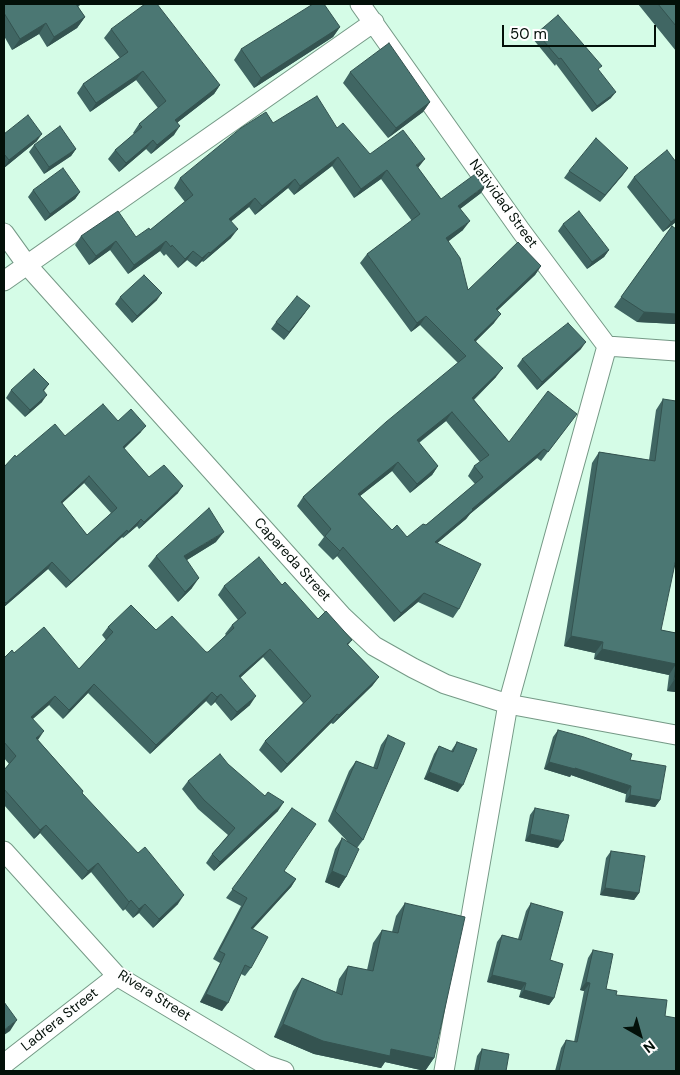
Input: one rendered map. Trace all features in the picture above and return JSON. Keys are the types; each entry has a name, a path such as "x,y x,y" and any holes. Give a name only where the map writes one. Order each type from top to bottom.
{"street":[{"name":"Natividad Street","path":"360,4 521,231 607,346"},
{"path":"4,282 374,22"},
{"name":"Capareda Street","path":"4,233 27,265 343,617 374,646 445,684 508,704 676,735"},
{"path":"444,1071 508,704 607,346 676,351"},
{"name":"Rivera Street","path":"4,851 117,976 266,1064 284,1071"},
{"name":"Ladrera Street","path":"4,1064 117,976"}],"building":[{"path":"4,4 76,4 85,17 54,37 46,23 20,39 4,13"},
{"path":"145,4 157,4 220,85 175,120 180,126 157,145 153,140 126,163 115,150 142,127 139,124 166,101 143,71 96,103 83,84 128,52 111,29"},
{"path":"313,4 324,4 340,27 261,78 241,49"},
{"path":"658,4 676,4 676,26"},
{"path":"558,15 602,66 598,69 616,92 597,106 561,58 559,59 537,33"},
{"path":"389,43 430,102 396,128 350,72"},
{"path":"317,96 337,128 343,123 370,154 403,130 425,159 416,165 441,199 478,172 487,184 458,206 470,221 446,238 460,258 468,290 518,242 541,266 496,309 501,314 474,340 503,368 472,398 509,442 548,391 577,414 548,452 544,449 435,542 481,564 459,609 424,593 401,613 343,547 340,551 325,536 331,529 303,497 386,422 466,356 426,316 417,323 367,254 420,214 387,170 361,189 338,157 300,186 295,179 262,206 255,198 229,219 238,229 202,258 193,251 185,259 166,241 134,265 116,241 96,256 81,236 118,211 136,237 149,228 150,230 193,195 180,178 241,128 266,112 273,123","holes":["452,412 489,455 474,466 483,477 426,525 423,524 407,537 397,525 392,530 358,494 398,462 417,484 438,466 417,440"]},
{"path":"28,115 42,134 9,160 4,154 4,134"},
{"path":"60,126 76,149 49,167 34,145"},
{"path":"596,138 628,168 605,195 569,171"},
{"path":"667,150 676,162 676,218 671,222 634,177"},
{"path":"63,168 80,192 50,214 33,190"},
{"path":"579,211 609,250 592,262 563,224"},
{"path":"672,226 676,229 676,314 644,312 621,297"},
{"path":"144,275 162,293 137,316 120,297"},
{"path":"297,296 310,306 289,332 276,322"},
{"path":"568,323 586,342 542,382 522,359"},
{"path":"34,369 49,384 43,390 47,395 30,410 11,390"},
{"path":"663,399 676,401 676,559 661,630 676,633 676,664 602,649 603,642 571,636 599,452 655,461"},
{"path":"103,404 118,421 131,409 146,426 123,447 149,477 164,465 183,486 144,522 141,519 128,532 127,530 71,582 52,562 6,603 4,601 4,467 15,455 16,457 55,424 65,436","holes":["89,476 117,508 87,535 61,502"]},
{"path":"209,508 224,532 184,556 199,578 185,592 156,556"},
{"path":"259,557 282,585 285,582 318,619 326,611 352,640 347,644 379,677 339,715 337,714 287,764 265,741 311,696 270,649 239,676 256,696 237,712 221,694 217,697 212,692 156,745 94,684 69,710 55,696 31,717 44,731 36,738 83,791 82,793 138,853 145,847 184,895 159,919 145,904 139,909 131,900 129,902 98,863 88,871 46,825 40,830 4,789 4,770 16,756 4,742 4,658 12,650 14,653 44,627 79,669 113,632 108,627 131,605 156,630 172,616 208,652 234,628 232,625 246,613 224,586"},
{"path":"558,730 632,754 630,760 666,766 660,800 630,795 631,786 575,768 549,762"},
{"path":"388,735 405,743 363,840 335,811 356,761 377,769"},
{"path":"457,742 477,749 463,785 429,772 439,746 453,752"},
{"path":"220,754 228,764 265,796 268,792 284,802 220,862 212,854 235,828 204,800 188,781"},
{"path":"292,808 316,824 284,871 296,879 251,928 268,937 251,968 245,965 228,1003 206,994 225,954 219,951 247,898 232,889"},
{"path":"535,808 569,815 563,841 530,834"},
{"path":"342,838 359,849 346,877 332,871"},
{"path":"611,851 645,856 639,893 605,888"},
{"path":"405,903 465,917 434,1058 391,1049 390,1056 323,1041 283,1024 302,978 342,995 348,966 373,971 382,930 398,933"},
{"path":"531,903 563,912 550,960 563,964 554,998 524,990 526,983 492,975 502,935 521,940"},
{"path":"593,950 613,954 606,989 617,991 616,995 667,1000 665,1016 676,1018 676,1071 559,1071 566,1040 577,1042 590,983 586,982"},
{"path":"4,1002 17,1020 4,1030"},
{"path":"482,1049 509,1054 506,1071 478,1071"}]}
